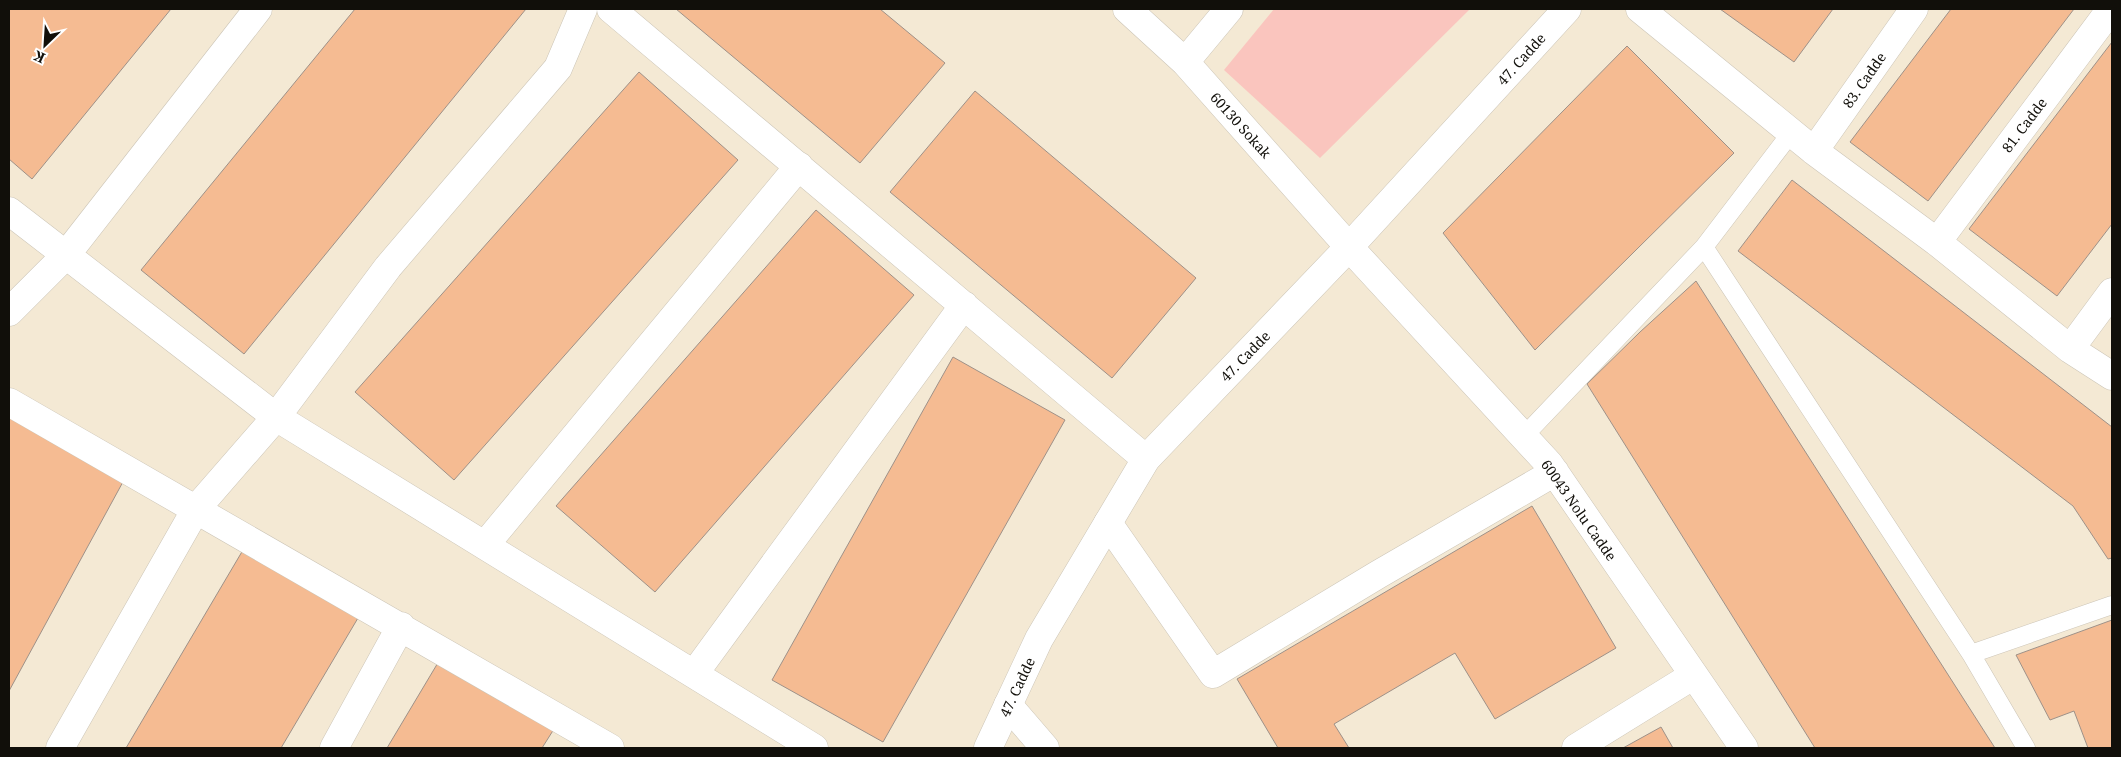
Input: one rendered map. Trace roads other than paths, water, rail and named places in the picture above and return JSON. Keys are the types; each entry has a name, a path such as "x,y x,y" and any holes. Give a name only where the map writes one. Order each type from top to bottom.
{"street":[{"path":"9,312 66,255 258,9"},
{"path":"60,748 196,509 276,416 388,268 558,68 583,9"},
{"path":"611,9 1146,459"},
{"name":"60130 Sokak","path":"1127,9 1185,62 1350,247"},
{"path":"1185,62 1230,9"},
{"name":"47. Cadde","path":"988,748 1039,639 1146,459 1350,247 1567,9"},
{"path":"1640,9 1814,151 1937,242 2070,349 2112,376"},
{"name":"83. Cadde","path":"1814,151 1914,9"},
{"name":"81. Cadde","path":"1937,242 2111,9"},
{"path":"485,545 798,166"},
{"path":"9,210 276,416 814,748"},
{"name":"60043 Nolu Cadde","path":"1350,247 1554,472 1744,748"},
{"path":"2070,349 2112,292"},
{"path":"694,674 964,305"},
{"path":"9,402 610,748"},
{"path":"1108,523 1214,674 1379,574 1554,472"},
{"path":"334,748 401,626"},
{"path":"1576,748 1694,676"},
{"path":"1008,705 1045,748"}],"lane":[{"path":"1523,437 1704,247 1791,133"},
{"path":"1704,247 1971,654 2026,748"},
{"path":"1971,654 2112,605"}]}
